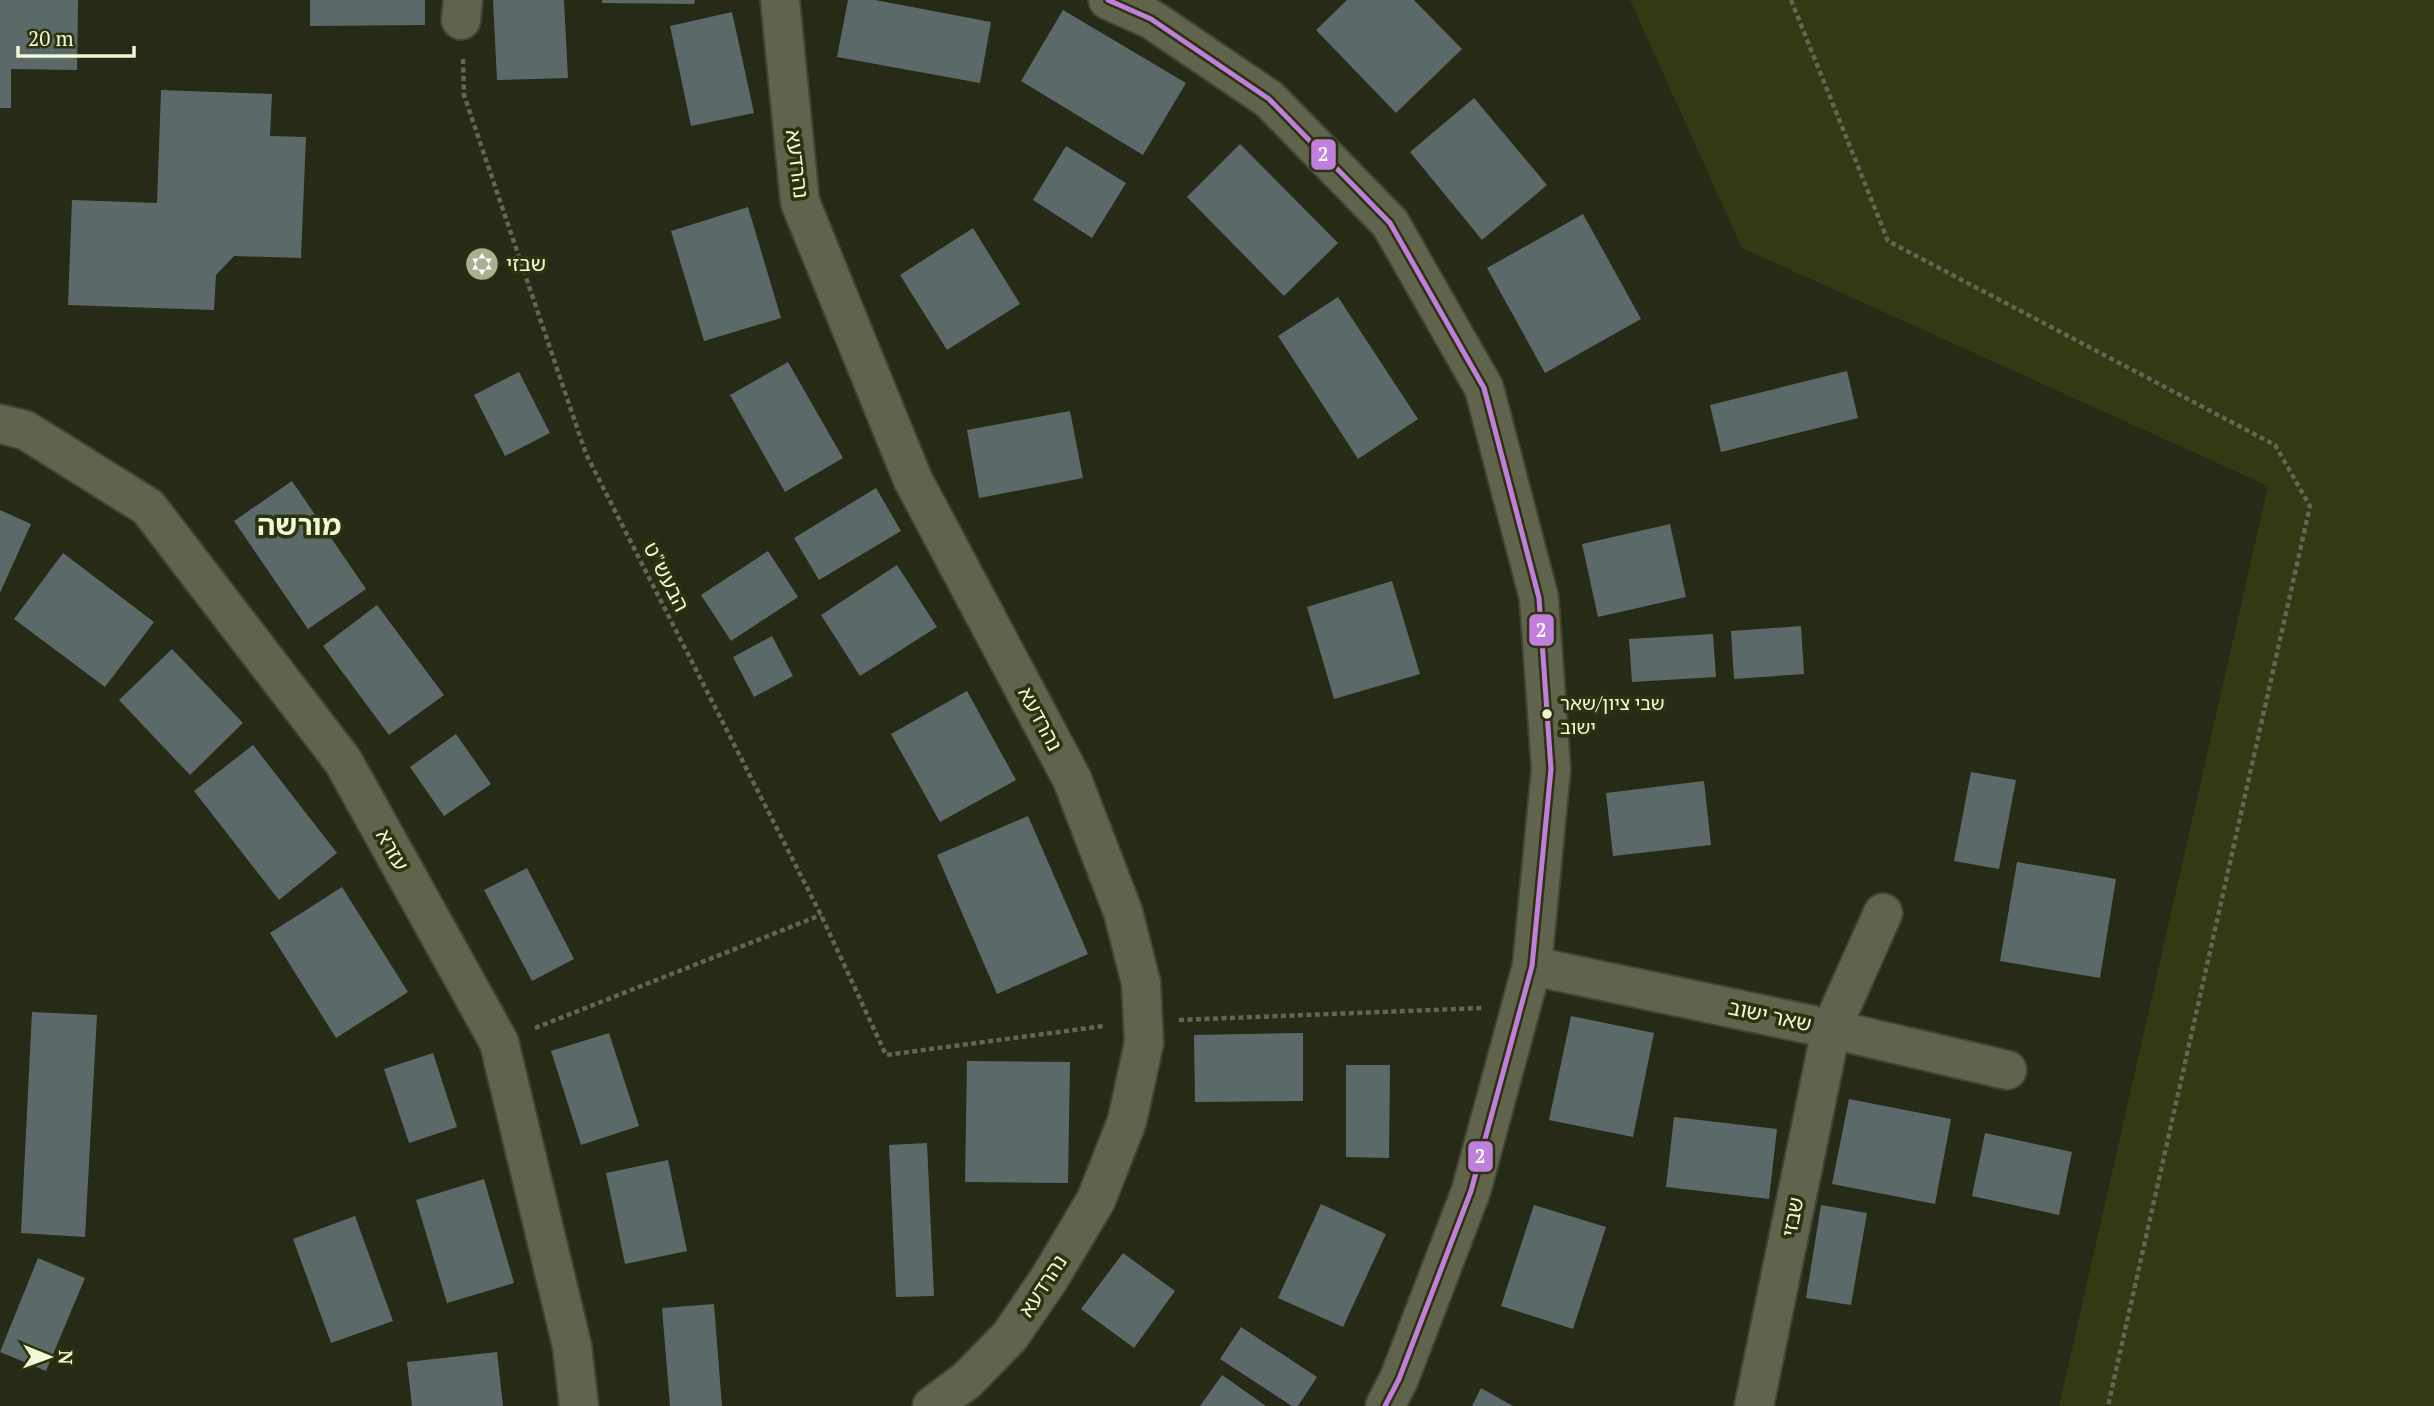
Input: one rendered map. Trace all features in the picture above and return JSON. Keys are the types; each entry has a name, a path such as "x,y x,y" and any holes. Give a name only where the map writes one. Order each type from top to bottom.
{"street":[{"name":"נהרדעא","path":"780,0 800,202 913,480 1072,779 1123,912 1140,983 1144,1043 1127,1121 1096,1200 1049,1279 1010,1336 966,1381 932,1406"},
{"path":"1108,0 1151,19 1269,99 1390,223 1484,388 1539,598 1551,769 1532,966 1471,1191 1399,1379 1385,1406"},
{"name":"עזרא","path":"0,424 25,430 148,507 343,761 499,1042 572,1346 579,1406"},
{"name":"שבזי","path":"1754,1406 1831,1029 1883,914"},
{"name":"שאר ישוב","path":"1532,966 1831,1029 2007,1070"}],"path":[{"path":"1791,0 1888,241 2275,445 2310,506 2108,1406"},
{"name":"הבעש\"ט","path":"464,95 586,454 821,915 886,1055 1142,1021"},
{"path":"499,1042 821,915"},
{"path":"1142,1021 1521,1007"}],"shaded area":[{"path":"1630,0 2434,0 2434,1406 2059,1406 2268,486 1742,248"}],"building":[{"path":"0,0 78,0 77,70 11,69 11,108 0,108"},
{"path":"310,0 425,0 425,25 310,26"},
{"path":"493,0 564,0 568,78 497,80"},
{"path":"602,0 695,0 694,4 602,3"},
{"path":"848,0 875,0 991,22 980,83 837,57"},
{"path":"1347,0 1414,0 1462,49 1396,113 1316,30"},
{"path":"1063,10 1186,83 1143,155 1021,81"},
{"path":"732,12 754,113 691,126 670,26"},
{"path":"161,90 272,94 270,136 306,137 301,258 234,256 216,275 214,310 68,305 72,200 157,203"},
{"path":"1474,98 1547,185 1482,240 1410,152"},
{"path":"1240,144 1338,243 1284,296 1187,197"},
{"path":"1066,146 1126,183 1092,238 1033,200"},
{"path":"748,207 781,318 704,341 671,231"},
{"path":"1583,214 1641,319 1545,373 1487,268"},
{"path":"973,228 1020,304 947,350 900,275"},
{"path":"1338,297 1418,419 1358,459 1278,336"},
{"path":"788,362 843,458 785,492 730,395"},
{"path":"1847,371 1858,418 1721,452 1710,405"},
{"path":"519,372 550,433 505,456 474,395"},
{"path":"1070,411 1083,478 979,498 967,430"},
{"path":"292,481 366,589 308,629 234,521"},
{"path":"876,488 901,531 819,580 794,538"},
{"path":"0,510 31,524 0,593"},
{"path":"1670,524 1686,597 1598,617 1582,544"},
{"path":"768,551 798,597 731,641 701,595"},
{"path":"63,553 154,622 105,687 14,619"},
{"path":"897,565 937,627 860,676 821,615"},
{"path":"1392,581 1420,674 1334,699 1307,607"},
{"path":"377,605 444,695 389,735 323,646"},
{"path":"1801,626 1804,674 1734,679 1731,631"},
{"path":"1713,634 1716,677 1632,682 1629,639"},
{"path":"772,636 793,676 754,697 733,657"},
{"path":"172,649 243,723 190,775 119,700"},
{"path":"967,691 1016,780 940,822 891,734"},
{"path":"456,734 491,784 444,816 410,767"},
{"path":"253,745 337,853 279,900 194,791"},
{"path":"1971,772 2016,780 1999,869 1954,861"},
{"path":"1704,781 1711,845 1613,856 1606,793"},
{"path":"1028,816 1088,954 997,994 937,855"},
{"path":"2017,862 2116,879 2100,978 2000,961"},
{"path":"527,868 574,959 532,981 484,890"},
{"path":"342,887 408,992 336,1038 270,933"},
{"path":"32,1012 97,1015 85,1237 21,1233"},
{"path":"1571,1016 1654,1033 1633,1137 1549,1120"},
{"path":"609,1033 639,1126 581,1145 551,1051"},
{"path":"1303,1033 1303,1101 1195,1102 1194,1035"},
{"path":"433,1053 457,1127 409,1143 384,1069"},
{"path":"967,1061 1070,1062 1068,1183 965,1182"},
{"path":"1346,1065 1390,1065 1389,1158 1346,1157"},
{"path":"1849,1099 1951,1119 1935,1204 1832,1184"},
{"path":"1674,1117 1777,1129 1769,1199 1666,1187"},
{"path":"1985,1133 2072,1152 2059,1215 1972,1196"},
{"path":"927,1143 934,1296 896,1297 889,1145"},
{"path":"668,1160 687,1251 625,1264 606,1173"},
{"path":"484,1179 514,1283 447,1303 416,1200"},
{"path":"1321,1204 1386,1234 1343,1327 1278,1298"},
{"path":"1534,1205 1606,1227 1573,1329 1501,1306"},
{"path":"1821,1205 1867,1213 1851,1305 1806,1298"},
{"path":"355,1216 393,1321 331,1343 293,1239"},
{"path":"1123,1253 1175,1291 1134,1348 1081,1309"},
{"path":"38,1258 85,1278 46,1371 0,1352"},
{"path":"714,1304 722,1406 670,1406 662,1308"},
{"path":"1241,1327 1317,1377 1298,1406 1292,1406 1220,1359"},
{"path":"497,1352 503,1406 412,1406 407,1362"},
{"path":"1222,1375 1266,1406 1200,1406"},
{"path":"1481,1388 1513,1406 1472,1406"}],"transit line":[{"name":"2","path":"1108,0 1151,19 1269,99 1390,223 1484,388 1539,598 1551,769 1532,966 1471,1191 1399,1379 1385,1406"}],"place":[{"name":"שבזי","path":"482,264"},
{"name":"שבי ציון/שאר ישוב","path":"1547,714"}],"district":[{"name":"מורשה","path":"299,525"}]}
